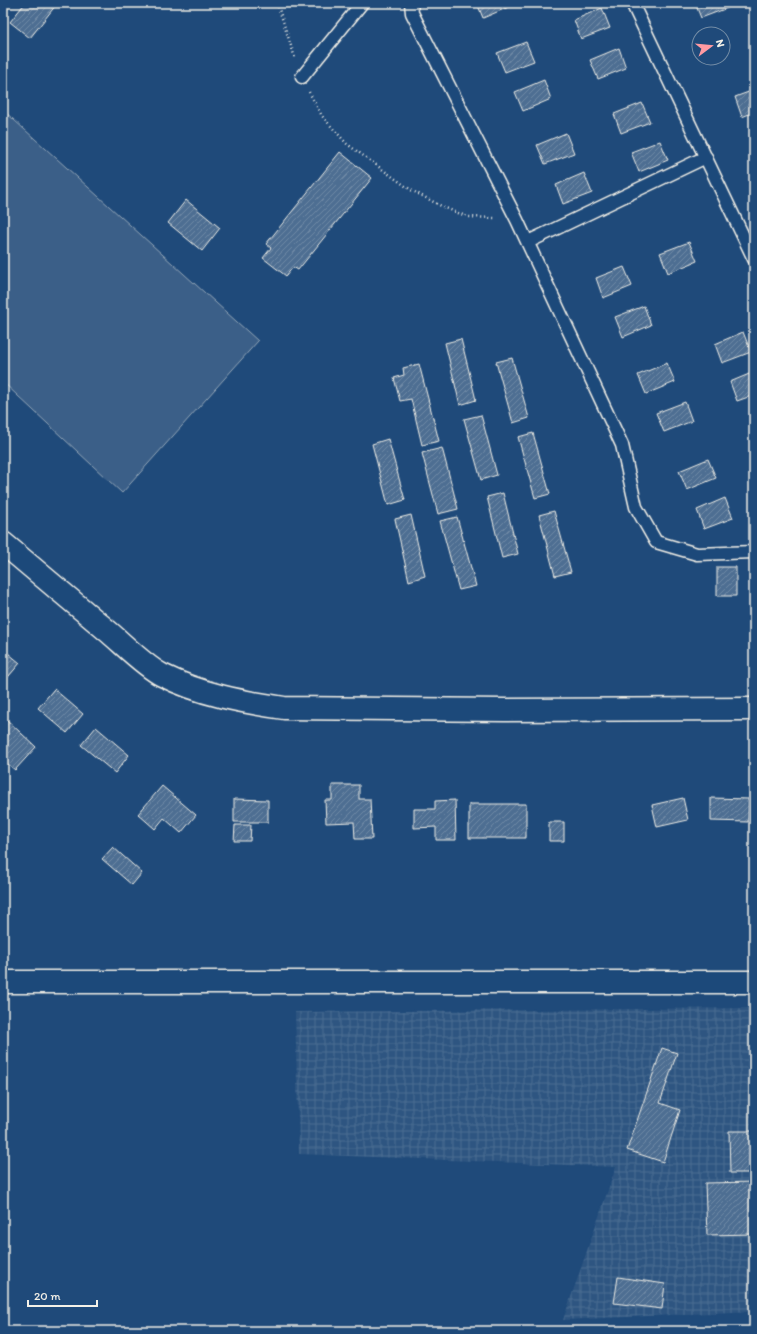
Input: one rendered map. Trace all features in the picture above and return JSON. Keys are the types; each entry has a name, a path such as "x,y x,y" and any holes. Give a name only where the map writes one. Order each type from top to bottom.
{"street":[{"path":"3,543 136,656 160,674 186,685 223,697 249,703 284,708 496,710 754,709"},
{"path":"3,982 754,982"}],"lane":[{"path":"302,77 362,3"},
{"path":"411,3 412,13 528,242 622,445 636,507 656,542 697,554 754,552"},
{"path":"632,3 754,259"},
{"path":"528,242 706,157"}],"path":[{"path":"277,3 302,77 322,116 347,144 411,190 443,208 468,216 517,220"}],"shaded area":[{"path":"3,110 258,341 122,493 3,382"},
{"path":"754,1008 754,1311 563,1320 616,1167 299,1154 295,1012"}],"building":[{"path":"25,3 53,3 56,5 30,38 10,22"},
{"path":"477,3 510,3 511,6 483,18"},
{"path":"695,3 728,3 730,7 701,18"},
{"path":"602,8 610,28 581,39 574,20"},
{"path":"526,42 534,61 505,72 497,53"},
{"path":"619,48 626,68 598,79 590,60"},
{"path":"544,80 551,99 523,111 515,92"},
{"path":"754,90 754,112 742,117 735,97"},
{"path":"642,103 650,122 621,133 614,114"},
{"path":"566,133 574,153 545,164 537,145"},
{"path":"660,141 668,160 639,172 631,152"},
{"path":"340,152 372,178 298,270 293,267 286,276 263,258 271,248 266,244"},
{"path":"584,173 592,193 563,204 556,185"},
{"path":"186,200 220,228 202,251 168,223"},
{"path":"689,242 697,261 668,273 660,253"},
{"path":"624,267 632,286 603,298 596,278"},
{"path":"644,306 651,325 623,337 615,317"},
{"path":"743,332 751,352 722,363 715,344"},
{"path":"461,339 476,400 460,405 445,343"},
{"path":"512,358 529,418 513,423 496,362"},
{"path":"667,363 675,382 646,394 638,375"},
{"path":"419,364 439,441 422,445 411,399 400,401 394,378 404,375 403,368"},
{"path":"754,372 754,395 737,401 730,382"},
{"path":"685,402 692,421 664,432 656,413"},
{"path":"481,415 497,475 481,480 464,419"},
{"path":"533,433 550,494 535,498 518,437"},
{"path":"388,439 405,500 388,505 372,444"},
{"path":"442,448 458,509 438,514 422,453"},
{"path":"708,459 716,478 687,490 679,471"},
{"path":"503,493 518,554 502,558 487,497"},
{"path":"725,498 733,518 704,529 697,510"},
{"path":"554,511 571,572 555,576 539,515"},
{"path":"411,515 425,576 409,581 395,519"},
{"path":"457,517 476,586 459,590 440,521"},
{"path":"717,567 736,567 736,596 717,596"},
{"path":"3,649 20,663 3,683"},
{"path":"54,689 83,714 67,733 38,708"},
{"path":"6,719 36,747 15,770 3,760 3,722"},
{"path":"96,727 129,755 115,773 81,745"},
{"path":"332,785 359,785 359,799 370,799 372,839 355,839 354,822 326,823 325,800 332,800"},
{"path":"162,786 196,815 181,833 164,818 155,829 138,814"},
{"path":"683,798 688,820 657,827 652,805"},
{"path":"711,798 749,799 748,822 711,821"},
{"path":"234,799 268,800 268,822 234,822"},
{"path":"455,800 456,840 436,840 436,827 414,828 414,809 435,809 435,801"},
{"path":"469,804 526,804 526,838 469,838"},
{"path":"549,822 564,822 564,841 549,841"},
{"path":"235,825 251,825 250,841 234,841"},
{"path":"113,847 142,873 132,885 102,859"},
{"path":"662,1048 677,1053 660,1103 680,1110 663,1162 627,1150"},
{"path":"729,1131 754,1131 754,1173 730,1173"},
{"path":"754,1182 754,1234 707,1235 705,1183"},
{"path":"618,1277 665,1284 662,1309 614,1303"}]}
